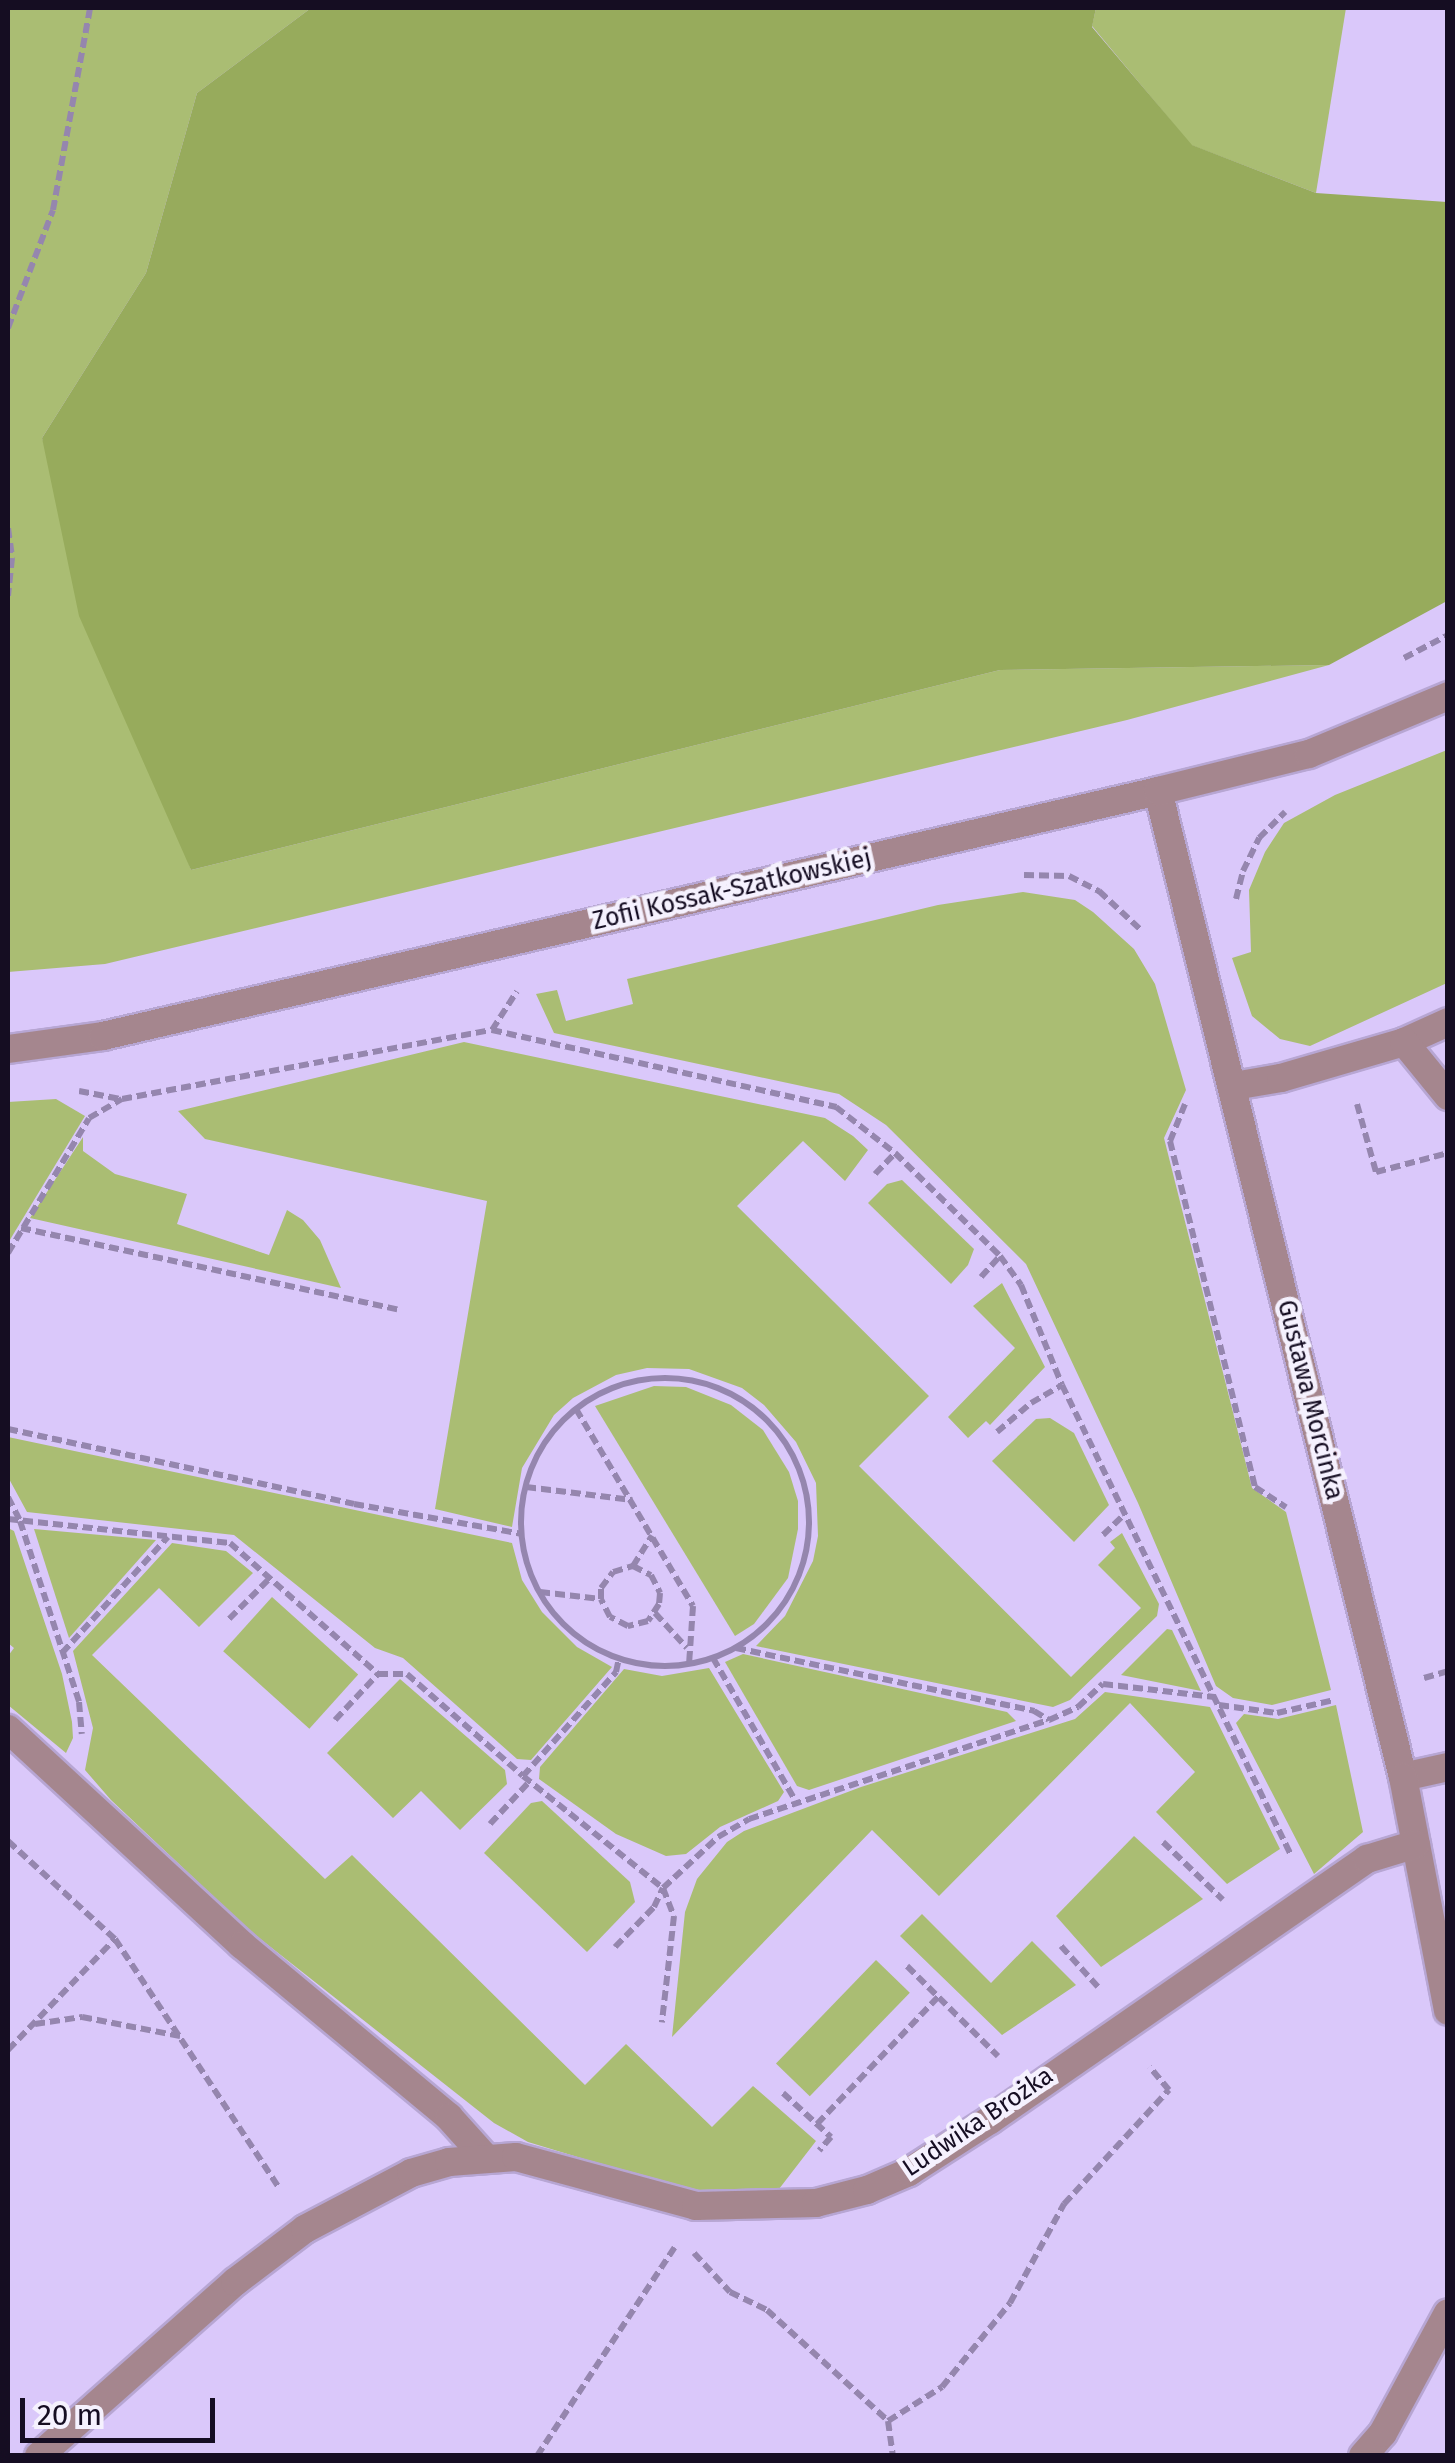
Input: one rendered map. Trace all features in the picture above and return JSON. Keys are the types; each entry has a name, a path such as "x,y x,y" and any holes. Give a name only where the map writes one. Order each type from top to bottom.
{"street":[{"name":"Zofii Kossak-Szatkowskiej","path":"8,1049 103,1036 1309,754 1448,696"},
{"name":"Gustawa Morcinka","path":"1158,791 1201,950 1403,1778 1448,2012"},
{"path":"1234,1086 1345,1060 1404,1042 1448,1022"},
{"path":"1404,1042 1448,1096"},
{"path":"8,1729 242,1944 449,2117 485,2157"},
{"path":"1403,1778 1448,1767"},
{"name":"Ludwika Brożka","path":"39,2456 235,2282 304,2229 411,2173 485,2157 516,2157 696,2206 816,2203 909,2172 1367,1859 1416,1844"},
{"path":"1363,2456 1384,2432 1448,2313"}],"path":[{"path":"8,328 53,210 90,8"},
{"path":"8,528 8,596"},
{"path":"1010,876 1069,876 1099,892 1144,932 1161,962 1239,939 1236,902 1243,871 1259,838 1290,807"},
{"path":"492,1030 512,995 525,986"},
{"path":"8,1253 89,1118 122,1099 492,1030 836,1106 895,1152 1000,1256 1020,1285 1062,1385 1312,1898"},
{"path":"1345,1060 1376,1172 1448,1153"},
{"path":"875,1174 895,1152"},
{"path":"21,1228 397,1309"},
{"path":"980,1278 1000,1256"},
{"path":"652,1379 688,1380 733,1395 770,1424 785,1443 797,1464 808,1509 805,1556 798,1579 779,1610 754,1635 713,1658 666,1666 618,1658 577,1636 559,1620 540,1592 522,1534 526,1487 544,1443 576,1409 618,1386 652,1379"},
{"path":"997,1432 1031,1403 1062,1385"},
{"path":"576,1409 693,1606 687,1648 689,1664"},
{"path":"8,1429 354,1504 522,1534"},
{"path":"526,1487 632,1500"},
{"path":"8,1497 20,1520 82,1724 76,1765 65,1781"},
{"path":"1103,1535 1125,1514"},
{"path":"8,1518 230,1542 268,1580 378,1674 406,1674 526,1779 662,1888 674,1916 662,2022"},
{"path":"62,1653 168,1536"},
{"path":"633,1566 652,1536"},
{"path":"633,1566 643,1568 657,1583 660,1593 655,1613 638,1626 618,1624 600,1599 613,1572 633,1566"},
{"path":"229,1620 268,1580"},
{"path":"540,1592 600,1599"},
{"path":"655,1613 687,1648"},
{"path":"734,1648 1034,1711 1049,1720"},
{"path":"490,1824 616,1672 618,1658"},
{"path":"713,1658 796,1802"},
{"path":"335,1720 378,1674"},
{"path":"615,1947 654,1907 662,1888 718,1837 749,1819 1049,1720 1078,1707 1103,1684 1277,1713 1333,1700"},
{"path":"8,1841 115,1940 304,2229"},
{"path":"1163,1842 1219,1894 1251,1938"},
{"path":"8,2050 115,1940"},
{"path":"1061,1946 1086,1970"},
{"path":"907,1966 970,2026"},
{"path":"817,2124 939,1996"},
{"path":"34,2024 82,2018 181,2036"},
{"path":"888,2421 942,2387 1010,2304 1064,2204 1169,2090 1120,2029"},
{"path":"780,2206 785,2191 831,2138 782,2093"},
{"path":"537,2456 681,2239 730,2292 767,2310 888,2421 893,2456"}],"green space":[{"path":"8,8 311,8 197,93 146,273 42,438 191,870 1000,670 1329,665 1127,720 105,964 8,972"},
{"path":"311,8 1096,8 1092,27 1192,145 1316,193 1447,202 1447,601 1329,665 1000,670 191,870 79,616 42,438 146,273 197,93"},
{"path":"1096,8 1346,8 1316,193 1191,145 1092,26"},
{"path":"1447,750 1447,983 1310,1046 1280,1039 1252,1016 1232,958 1251,952 1249,890 1265,852 1284,823 1335,795"},
{"path":"1023,892 1075,900 1093,912 1134,949 1155,984 1186,1090 1164,1138 1252,1488 1286,1512 1331,1690 1272,1705 1233,1698 1216,1686 1138,1503 1026,1264 886,1125 839,1094 554,1033 536,994 557,990 566,1021 633,1004 627,979 938,905"},
{"path":"464,1042 825,1118 853,1136 868,1150 845,1181 803,1141 737,1206 929,1396 859,1466 1071,1677 1141,1608 1098,1565 1115,1548 1110,1542 1122,1533 1159,1604 1157,1616 1070,1700 1053,1707 756,1646 785,1616 813,1561 818,1536 816,1483 796,1442 764,1405 742,1388 689,1369 647,1368 616,1375 573,1398 554,1415 522,1468 512,1527 435,1509 487,1201 205,1139 178,1111"},
{"path":"56,1099 85,1116 8,1243 8,1102"},
{"path":"83,1137 83,1151 115,1174 187,1194 177,1224 269,1255 287,1210 303,1220 320,1240 341,1288 30,1218"},
{"path":"902,1180 974,1249 968,1265 951,1284 868,1203 887,1184"},
{"path":"1002,1283 1045,1367 990,1425 986,1421 968,1438 948,1417 1015,1348 973,1306"},
{"path":"654,1386 686,1387 731,1405 763,1430 789,1472 798,1501 798,1529 788,1578 754,1624 735,1636 595,1406"},
{"path":"1050,1418 1074,1433 1109,1505 1074,1542 992,1461 1036,1419"},
{"path":"8,1437 512,1543 522,1580 542,1612 577,1647 612,1667 531,1760 517,1759 403,1658 375,1648 234,1535 27,1512 8,1477"},
{"path":"8,1528 14,1531 62,1674 73,1738 66,1753 8,1705 8,1656 14,1648 8,1643"},
{"path":"34,1529 156,1540 69,1638"},
{"path":"172,1543 226,1551 253,1573 199,1627 159,1588 92,1655 325,1879 352,1855 585,2085 626,2044 712,2127 753,2086 816,2141 779,2189 711,2192 673,2186 528,2142 494,2123 249,1930 111,1800 85,1770 93,1728 73,1651"},
{"path":"272,1597 358,1675 309,1729 223,1651"},
{"path":"1167,1629 1172,1630 1201,1691 1121,1675"},
{"path":"743,1654 1007,1712 1016,1721 809,1790 797,1786 725,1662"},
{"path":"709,1668 784,1792 778,1801 720,1827 686,1854 666,1856 616,1834 539,1779 540,1767 624,1669 662,1676"},
{"path":"400,1679 505,1770 507,1784 460,1830 421,1791 393,1818 327,1753"},
{"path":"1105,1692 1210,1707 1280,1849 1227,1884 1156,1812 1195,1772 1130,1703 939,1896 872,1830 672,2037 685,1912 697,1879 727,1842 744,1831 861,1787 1075,1719"},
{"path":"1336,1705 1363,1832 1314,1874 1236,1723 1244,1714 1278,1719"},
{"path":"542,1801 630,1882 635,1902 587,1952 484,1853 531,1803"},
{"path":"1134,1836 1203,1899 1101,1967 1056,1916"},
{"path":"922,1914 991,1983 1032,1941 1076,1985 1002,2035 900,1936"},
{"path":"876,1960 910,1993 810,2096 776,2064"}]}
